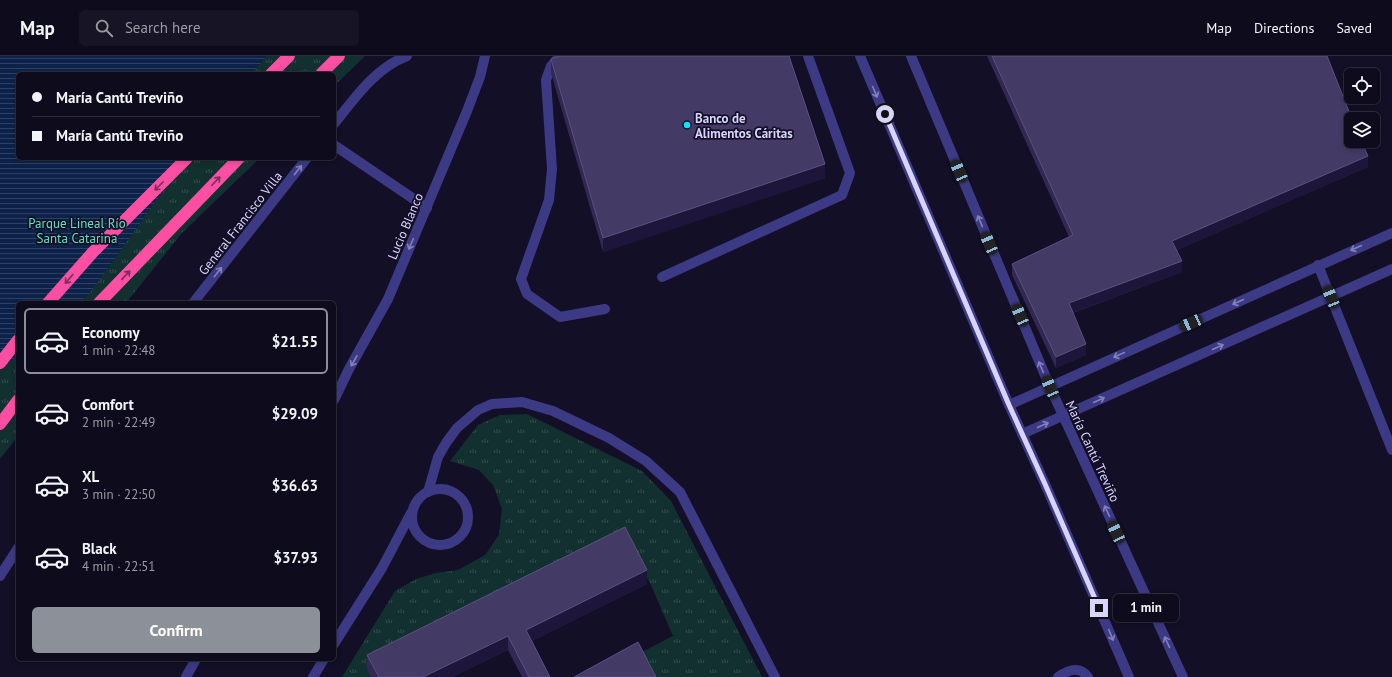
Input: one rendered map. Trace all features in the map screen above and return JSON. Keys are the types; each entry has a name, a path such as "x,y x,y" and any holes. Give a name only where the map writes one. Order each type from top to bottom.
{"highway":[{"path":"273,72 289,56"},
{"path":"324,72 339,56"},
{"path":"50,301 93,252 185,160"},
{"path":"101,301 237,160"},
{"path":"0,363 16,343"},
{"path":"0,424 16,403"}],"street":[{"path":"336,122 384,68 407,56"},
{"name":"Lucio Blanco","path":"336,396 349,369 388,299 467,111 480,77 485,56"},
{"path":"560,56 551,66 546,80 552,168 549,200 521,279 527,294 560,317 605,309"},
{"path":"662,277 842,195 850,172 808,56"},
{"path":"860,56 1009,405 1129,677"},
{"name":"María Cantú Treviño","path":"911,56 1050,387 1183,677"},
{"path":"336,146 427,208"},
{"name":"General Francisco Villa","path":"195,301 305,160"},
{"path":"1009,405 1392,233"},
{"path":"1318,265 1392,450"},
{"path":"1022,434 1392,269"},
{"path":"428,492 438,457 446,443 457,428 478,410 492,404 522,402 553,411 609,438 646,461 680,492 775,677"},
{"path":"336,641 382,568 415,503 421,496 436,489 454,493 461,499 466,507 468,517 467,526 462,535 455,541 446,545 436,546 427,543 414,530 411,520 412,511"},
{"path":"0,576 16,551"},
{"path":"186,677 195,661"},
{"path":"313,677 323,661"},
{"path":"1058,677 1071,669 1079,670 1085,673 1088,677"}],"green space":[{"name":"Parque Lineal Río Santa Catarina","path":"0,56 365,56 336,84 336,72 16,72 16,160 258,160 182,233 128,301 16,301 16,439 0,459"},
{"path":"527,414 642,471 671,501 762,677 650,677 640,653 673,636 650,583 625,541 371,677 342,677 395,591 416,579 436,573 458,570 485,555 499,535 502,509 493,485 479,470 450,461 478,425 500,415"}],"water":[{"name":"Parque Lineal Río Santa Catarina","path":"0,56 267,56 253,72 16,72 16,160 186,160 90,293 80,301 16,301 16,357 0,370"}],"building":[{"name":"Banco de Alimentos Cáritas","path":"560,56 789,56 825,164 603,238 551,59"},
{"path":"992,56 1327,56 1344,99 1344,104 1346,104 1349,112 1344,112 1344,148 1364,148 1368,156 1172,241 1182,261 1069,303 1086,344 1056,357 1012,264 1073,235"},
{"path":"625,527 647,570 526,630 550,677 529,677 508,636 423,677 379,677 367,655"},
{"path":"638,642 656,677 574,677"}],"place":[{"name":"Banco de Alimentos Cáritas","path":"687,125"}],"route":[{"path":"885,114 1009,405 1099,608"}]}
